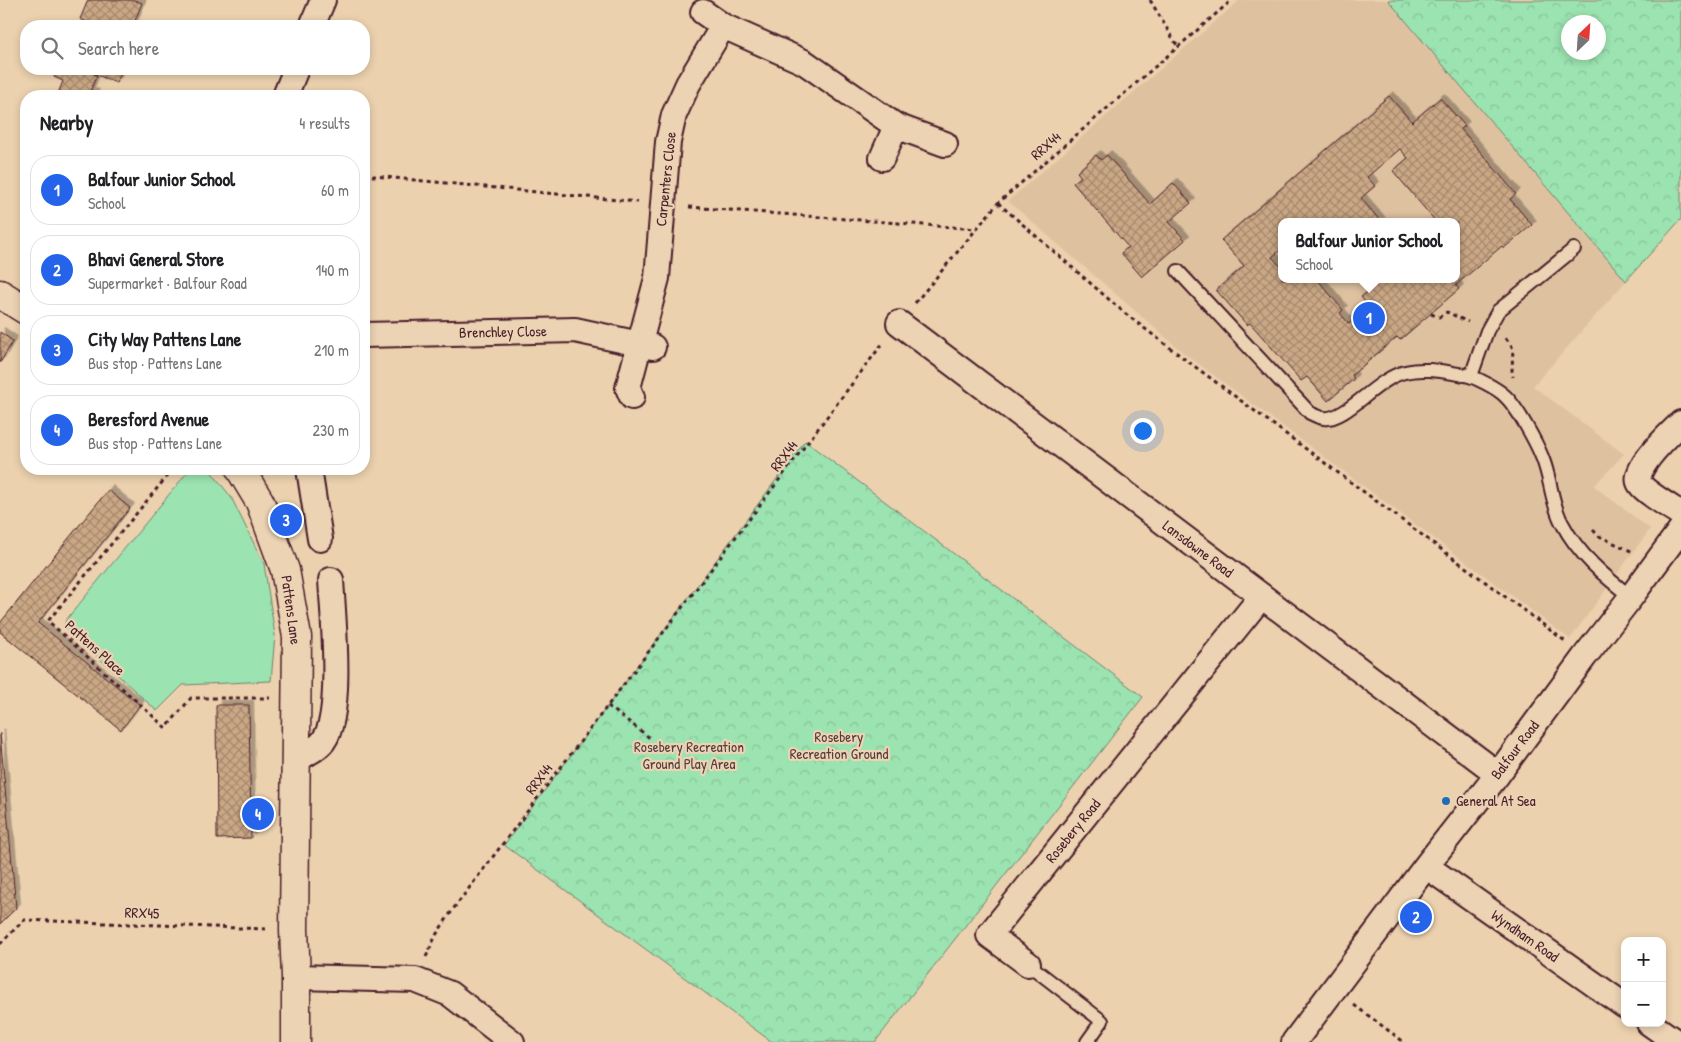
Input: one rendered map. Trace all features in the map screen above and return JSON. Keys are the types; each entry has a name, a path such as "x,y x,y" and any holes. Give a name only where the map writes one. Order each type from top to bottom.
{"street":[{"path":"315,20 323,0"},
{"path":"702,12 723,26 804,62 896,126 945,144"},
{"name":"Carpenters Close","path":"647,345 657,278 668,142 674,115 688,84 723,26"},
{"path":"287,90 294,75"},
{"path":"882,158 896,126"},
{"path":"0,294 20,306"},
{"name":"Lansdowne Road","path":"899,323 1498,774"},
{"name":"Brenchley Close","path":"370,335 575,330 647,345"},
{"path":"632,397 628,388 647,345"},
{"path":"1681,423 1641,467 1638,476 1642,486 1681,514"},
{"name":"Pattens Lane","path":"244,475 260,502 285,570 297,636 294,930 296,1042"},
{"path":"311,475 320,539"},
{"name":"Balfour Road","path":"1294,1042 1426,866 1498,774 1585,656 1632,597 1681,528"},
{"path":"296,760 324,742 332,723 335,678 335,632 331,580"},
{"name":"Rosebery Road","path":"1028,964 989,935 1261,596"},
{"name":"Wyndham Road","path":"1426,866 1621,1003"},
{"path":"296,977 415,980 450,994 512,1042"},
{"path":"1655,1027 1676,1042"}],"lane":[{"path":"1471,376 1487,331 1498,310 1574,248"},
{"path":"1178,271 1310,413 1324,418 1338,417 1384,380 1404,372 1429,369 1471,376 1505,396 1525,424 1543,458 1549,486 1561,522 1581,553 1606,577 1632,597"},
{"name":"Rosebery Road","path":"1028,964 1102,1021 1087,1042"}],"path":[{"path":"1150,0 1178,47"},
{"name":"RRX44","path":"415,980 436,935 454,908 899,323 978,229 998,202 1232,0"},
{"path":"370,176 663,205 978,229"},
{"path":"998,202 1127,315 1585,656"},
{"name":"Pattens Place","path":"168,475 48,621 166,728 191,698 296,698"},
{"path":"608,706 650,738"},
{"name":"RRX45","path":"0,944 24,920 294,930"},
{"path":"1333,990 1404,1042"}],"shaded area":[{"path":"1240,0 1681,0 1681,219 1533,386 1624,454 1594,486 1650,529 1570,639 1185,354 1008,201"}],"green space":[{"path":"1388,0 1681,0 1681,219 1626,281"},
{"name":"Rosebery Recreation Ground","path":"805,441 1143,697 875,1042 772,1042 504,845"},
{"path":"185,475 214,475 231,497 264,564 275,635 271,681 183,685 157,711 64,626 66,620"}],"building":[{"path":"88,0 134,0 142,3 135,20 80,19"},
{"path":"54,75 97,75 91,90 59,90 63,81 54,77"},
{"path":"97,75 120,75 116,83"},
{"path":"1389,96 1412,122 1440,98 1465,126 1461,129 1516,194 1510,199 1532,225 1504,248 1502,246 1460,282 1460,218 1433,218 1393,171 1408,158 1400,149 1367,177 1375,186 1361,198 1378,218 1278,218 1278,252 1272,257 1278,264 1278,283 1320,283 1343,310 1340,313 1349,324 1369,307 1361,297 1375,285 1373,283 1458,283 1456,285 1459,289 1400,340 1397,337 1352,375 1354,379 1328,401 1307,377 1301,381 1250,323 1247,325 1216,290 1244,266 1221,240"},
{"path":"1096,155 1101,160 1107,155 1150,204 1173,183 1191,203 1169,222 1185,240 1142,277 1121,253 1128,247 1073,183 1081,177 1077,172"},
{"path":"0,332 13,341 0,363"},
{"path":"108,490 130,508 38,623 140,705 121,730 0,632 0,623"},
{"path":"216,705 249,705 251,838 217,839"},
{"path":"0,733 16,908 0,924"}],"place":[{"name":"Balfour Junior School","path":"1369,318"},
{"name":"City Way Pattens Lane","path":"286,520"},
{"name":"General At Sea","path":"1446,801"},
{"name":"Beresford Avenue","path":"258,814"},
{"name":"Bhavi General Store","path":"1416,917"}],"park label":[{"name":"Rosebery Recreation Ground Play Area","path":"689,756"}]}
